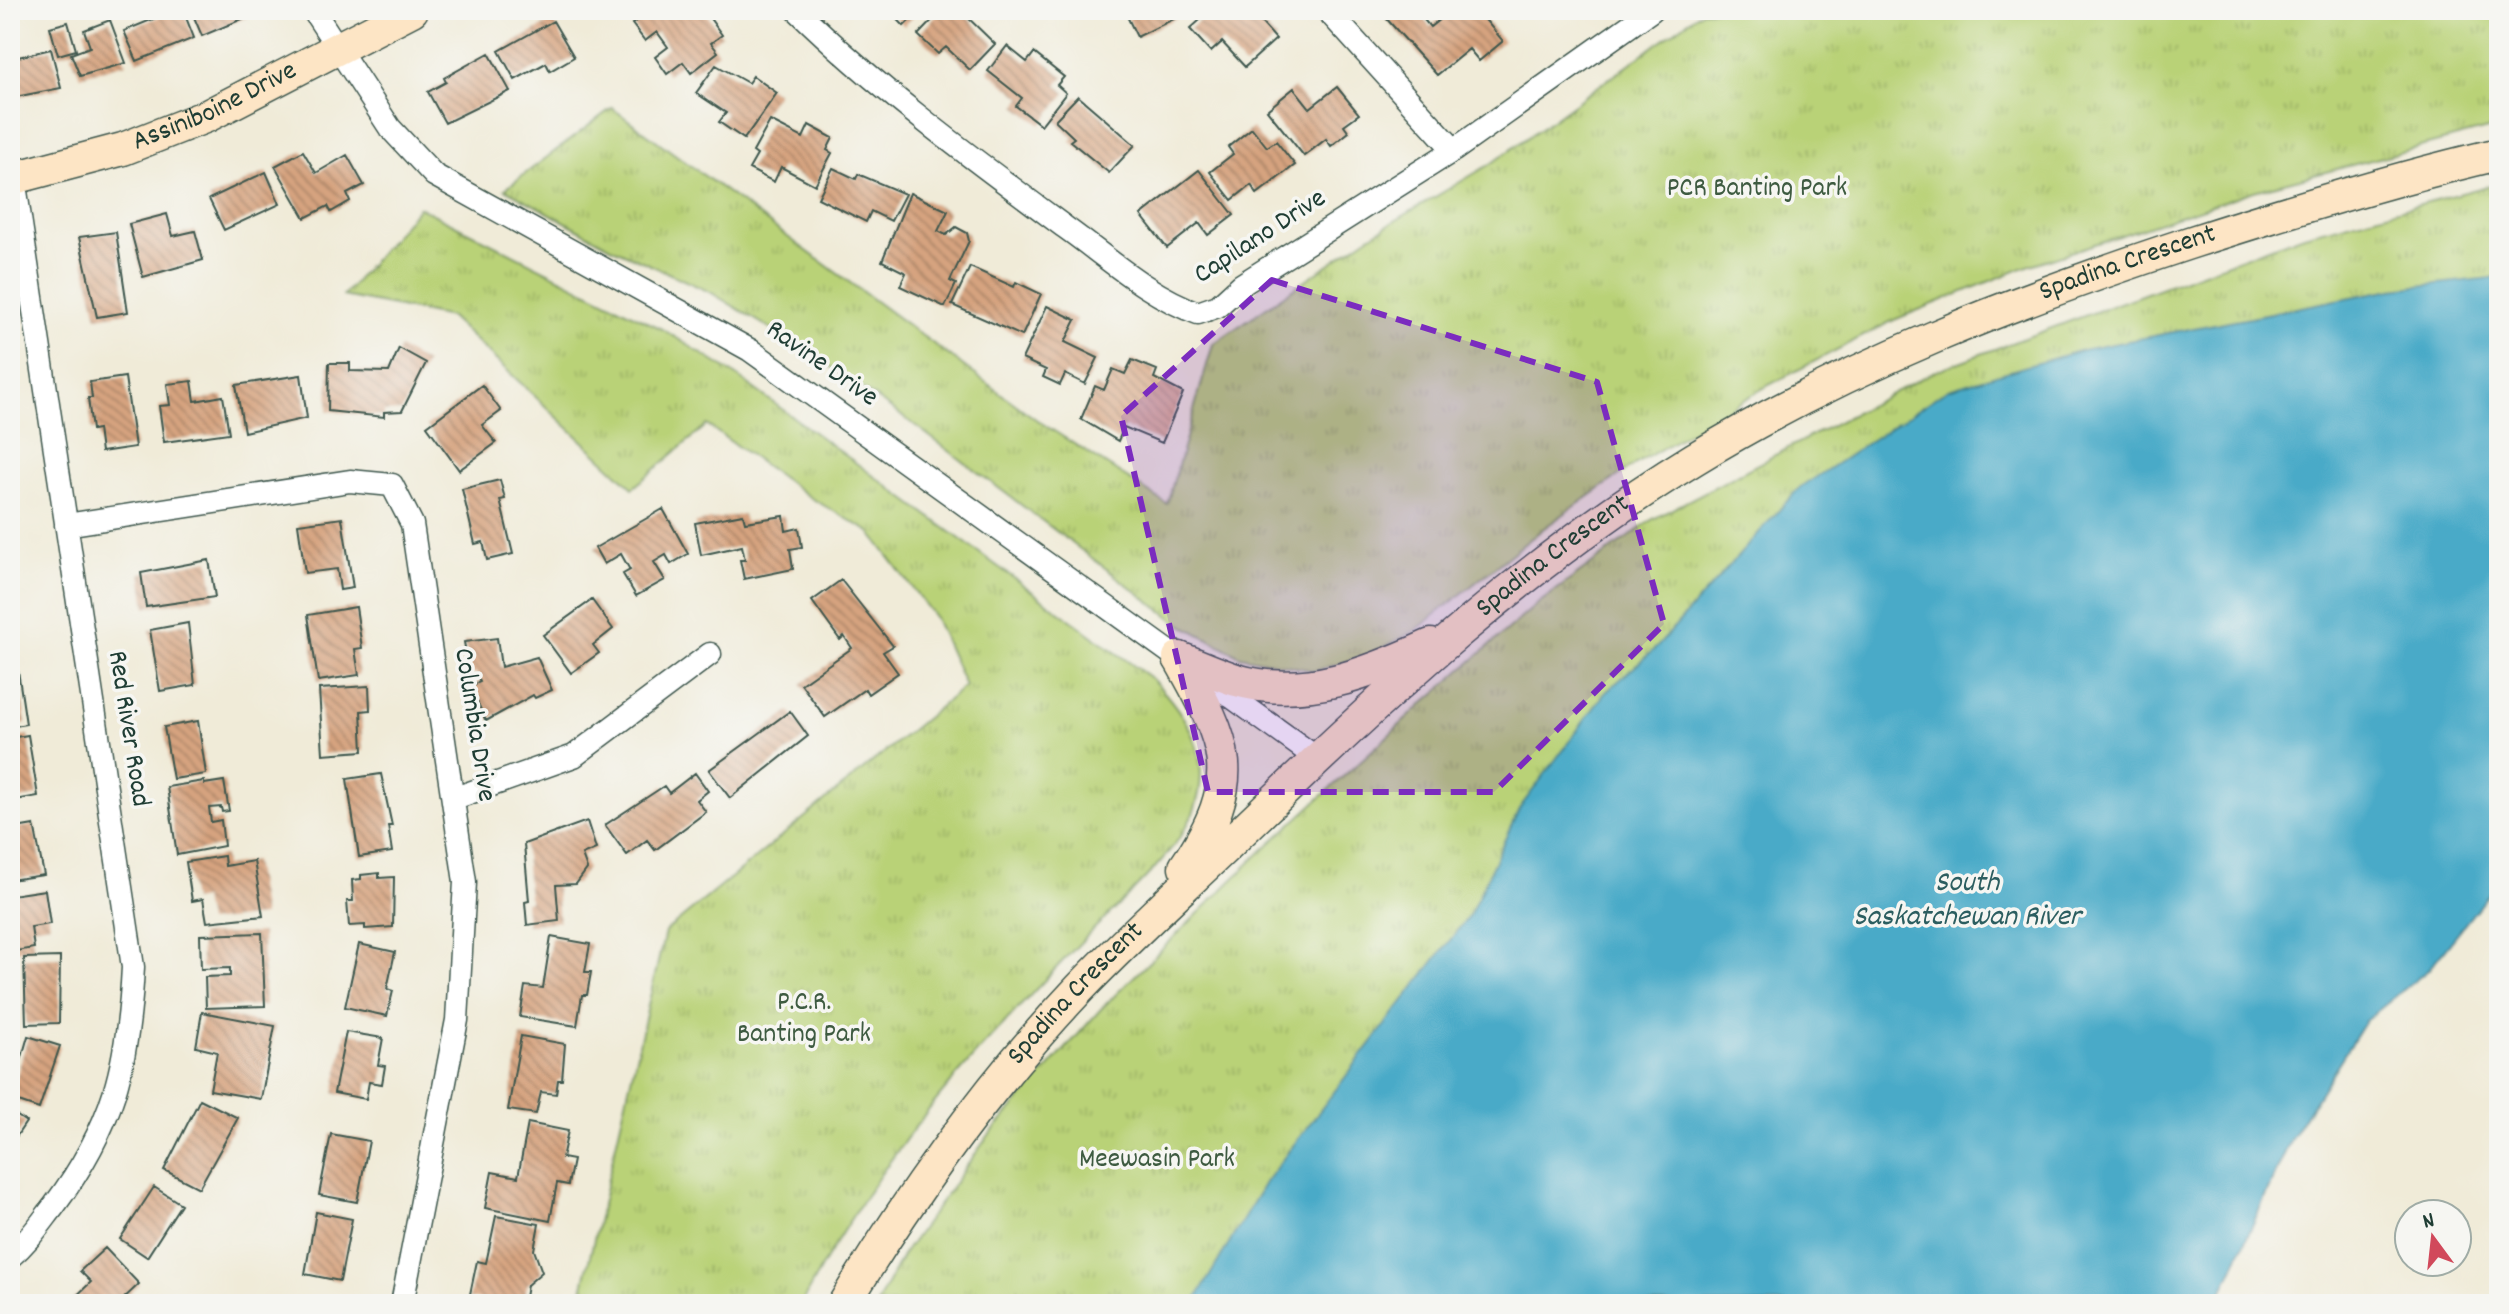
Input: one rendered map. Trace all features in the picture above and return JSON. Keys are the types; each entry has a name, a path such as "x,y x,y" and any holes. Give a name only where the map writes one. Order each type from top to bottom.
{"street":[{"name":"Ravine Drive","path":"313,10 337,52 390,128 434,175 750,350 1318,759"},
{"name":"Assiniboine Drive","path":"12,179 123,149 207,116 337,52 412,10"},
{"name":"Capilano Drive","path":"797,10 832,44 946,139 1154,292 1175,305 1198,313 1218,306 1241,285 1454,150 1652,10"},
{"path":"1327,10 1454,150"},
{"name":"Spadina Crescent","path":"844,1304 904,1205 987,1094 1079,989 1318,759 1459,632 1541,566 1679,469 1770,415 1867,365 2058,286 2256,222 2499,154"},
{"name":"Red River Road","path":"10,1257 25,1245 85,1164 113,1102 130,1035 133,967 12,179"},
{"name":"Columbia Drive","path":"66,525 350,481 392,485 412,524 455,798 465,882 457,1020 402,1304"},
{"path":"1179,658 1238,680 1307,686 1383,667 1459,632"},
{"path":"455,798 574,756 710,654"},
{"path":"1150,919 1211,828 1223,783 1221,744 1215,726 1179,658"}],"highlighted area":[{"path":"1272,280 1597,382 1664,624 1494,792 1208,792 1121,416"}],"green space":[{"name":"PCR Banting Park","path":"1704,10 2499,10 2499,126 2254,191 2025,267 1894,320 1769,385 1634,465 1544,528 1415,631 1369,655 1315,671 1240,656 1177,622 912,423 809,352 710,292 613,248 505,189 612,108 1037,420 1167,504 1213,344 1368,237 1492,163"},
{"name":"Meewasin Park","path":"2499,183 2499,287 1243,1304 877,1304 902,1256 989,1135 1100,1010 1264,849 1424,703 1536,605 1653,519 1935,371 2304,235"},
{"name":"P.C.R. Banting Park","path":"419,207 664,330 734,374 1152,679 1186,722 1199,754 1200,789 1195,808 1176,843 982,1047 931,1106 861,1203 801,1304 579,1304 665,932 965,686 935,618 870,532 811,498 707,425 633,488 450,317 343,296"}],"water":[{"name":"South Saskatchewan River","path":"2499,277 2499,881 2428,970 2365,1021 2291,1139 2217,1304 1193,1304 1266,1181 1470,914 1519,809 1605,693 1657,647 1797,490 1948,389 2082,350 2392,289"}],"building":[{"path":"175,10 183,10 194,38 137,61 124,31"},
{"path":"191,10 250,10 252,15 202,36"},
{"path":"651,10 706,13 722,35 711,43 718,52 691,73 683,62 667,74 655,57 668,47 657,32 645,41 632,24"},
{"path":"889,10 920,10 904,26"},
{"path":"942,10 960,10 995,44 970,70 946,47 938,54 918,35"},
{"path":"1124,10 1192,10 1137,37"},
{"path":"1211,10 1250,10 1276,39 1245,67 1222,42 1211,52 1190,29"},
{"path":"1393,10 1416,10 1430,27 1451,10 1477,10 1503,41 1479,61 1469,49 1437,75 1385,17"},
{"path":"110,20 126,63 80,76 71,54 90,47 84,30"},
{"path":"553,21 574,57 550,71 546,63 515,80 499,51"},
{"path":"68,22 76,50 58,55 50,27"},
{"path":"1007,46 1027,62 1034,53 1064,77 1057,85 1066,93 1041,125 1016,106 1022,98 988,71"},
{"path":"51,49 61,88 10,98 10,59"},
{"path":"489,53 510,91 445,123 428,92 446,82 444,78"},
{"path":"716,65 748,83 753,76 777,93 744,139 719,122 726,113 696,93"},
{"path":"1337,87 1359,114 1344,125 1349,132 1331,146 1326,139 1304,156 1267,110 1294,88 1310,108"},
{"path":"1078,96 1135,145 1109,173 1070,141 1074,138 1055,120"},
{"path":"770,121 803,138 809,125 833,138 827,150 832,153 815,185 781,167 774,182 749,169 757,155 753,152"},
{"path":"1252,128 1267,147 1276,141 1295,165 1257,194 1251,185 1232,200 1210,172 1233,154 1228,147"},
{"path":"303,151 316,173 347,155 364,185 347,194 350,201 331,212 328,206 305,218 275,166"},
{"path":"833,168 856,179 858,174 905,194 891,221 871,211 866,222 818,198"},
{"path":"1199,170 1234,215 1208,235 1199,223 1167,248 1141,215"},
{"path":"266,172 280,204 224,230 209,199"},
{"path":"910,193 948,211 938,231 946,235 956,227 967,233 969,241 950,281 956,284 945,307 900,286 906,273 882,261"},
{"path":"167,214 173,236 195,231 203,260 143,277 129,224"},
{"path":"116,232 128,312 97,317 79,237"},
{"path":"970,267 1014,287 1016,282 1041,294 1022,336 952,305"},
{"path":"1047,306 1076,320 1065,342 1098,358 1085,384 1065,374 1060,385 1043,377 1046,370 1022,359"},
{"path":"399,348 426,363 402,411 384,412 384,417 328,411 329,363 350,363 350,371 389,372"},
{"path":"1132,360 1157,370 1154,378 1183,393 1162,443 1124,427 1118,441 1081,419 1095,386 1104,390 1113,369 1125,374"},
{"path":"301,375 307,418 244,432 236,385"},
{"path":"125,377 135,447 101,452 98,429 92,430 88,398 92,398 90,382"},
{"path":"192,381 195,401 223,396 229,433 164,442 159,406 170,405 167,384"},
{"path":"482,385 501,411 482,425 496,443 459,470 427,426"},
{"path":"500,480 505,499 500,500 513,554 487,560 483,542 475,544 462,489"},
{"path":"663,509 688,554 671,564 666,555 654,562 665,580 636,596 623,574 630,570 621,554 604,564 595,548"},
{"path":"743,514 745,522 784,516 786,531 799,528 802,547 790,549 793,569 744,579 740,560 745,560 742,546 701,555 695,523"},
{"path":"342,518 353,588 340,590 337,569 305,573 298,524"},
{"path":"209,560 215,597 146,607 141,573"},
{"path":"841,580 893,646 883,652 898,673 868,694 865,689 825,717 801,684 852,648 844,636 840,640 812,601"},
{"path":"592,600 613,629 593,645 599,653 571,673 543,635"},
{"path":"356,607 362,648 355,649 359,675 318,681 308,615"},
{"path":"188,623 195,685 160,691 150,630"},
{"path":"497,638 501,667 537,657 552,690 535,698 533,695 486,721 470,686 480,682 476,673 470,675 464,642"},
{"path":"17,664 26,724 10,727 10,665"},
{"path":"369,686 370,710 361,711 363,751 323,754 319,689"},
{"path":"790,711 808,736 730,798 709,770"},
{"path":"198,721 206,774 173,779 164,727"},
{"path":"28,735 38,796 10,801 10,738"},
{"path":"695,773 708,791 697,800 706,812 655,850 647,840 627,855 605,825 664,786 669,793"},
{"path":"381,774 392,826 388,826 392,852 359,857 347,779"},
{"path":"204,781 204,784 224,781 229,811 222,812 221,807 209,808 211,822 221,820 224,846 177,855 167,787"},
{"path":"587,821 596,849 582,855 587,869 576,884 556,885 559,921 527,925 525,902 529,901 524,844"},
{"path":"34,825 44,875 10,880 10,829"},
{"path":"224,856 225,866 254,861 263,916 207,922 203,899 192,901 186,862"},
{"path":"379,873 379,878 394,877 393,927 365,929 365,925 349,926 347,901 353,901 352,880 361,879 361,875"},
{"path":"45,890 50,924 31,927 34,948 10,952 11,895"},
{"path":"262,933 265,1006 206,1008 205,977 230,976 230,968 201,969 200,935"},
{"path":"551,937 590,944 585,972 591,972 587,995 582,995 577,1026 520,1017 525,986 543,988"},
{"path":"359,944 395,952 387,989 393,991 387,1016 345,1007"},
{"path":"60,957 59,1023 26,1024 24,958"},
{"path":"202,1012 275,1026 261,1099 210,1090 217,1052 196,1047"},
{"path":"346,1032 383,1038 378,1065 385,1066 382,1084 369,1082 366,1099 334,1093"},
{"path":"28,1036 60,1046 39,1109 10,1099"},
{"path":"521,1036 565,1044 562,1080 558,1080 556,1094 541,1092 536,1114 508,1110"},
{"path":"200,1099 238,1118 199,1188 164,1170"},
{"path":"10,1111 26,1122 10,1146"},
{"path":"528,1123 568,1131 562,1158 573,1160 568,1185 557,1183 550,1221 485,1208 492,1172 518,1177"},
{"path":"331,1134 369,1141 357,1202 319,1195"},
{"path":"154,1187 181,1204 147,1257 120,1239"},
{"path":"316,1212 352,1219 340,1281 305,1274"},
{"path":"496,1216 539,1224 534,1250 542,1272 527,1285 524,1304 469,1299 477,1261 486,1263"},
{"path":"105,1248 139,1284 118,1304 68,1304 91,1282 80,1271"}]}
